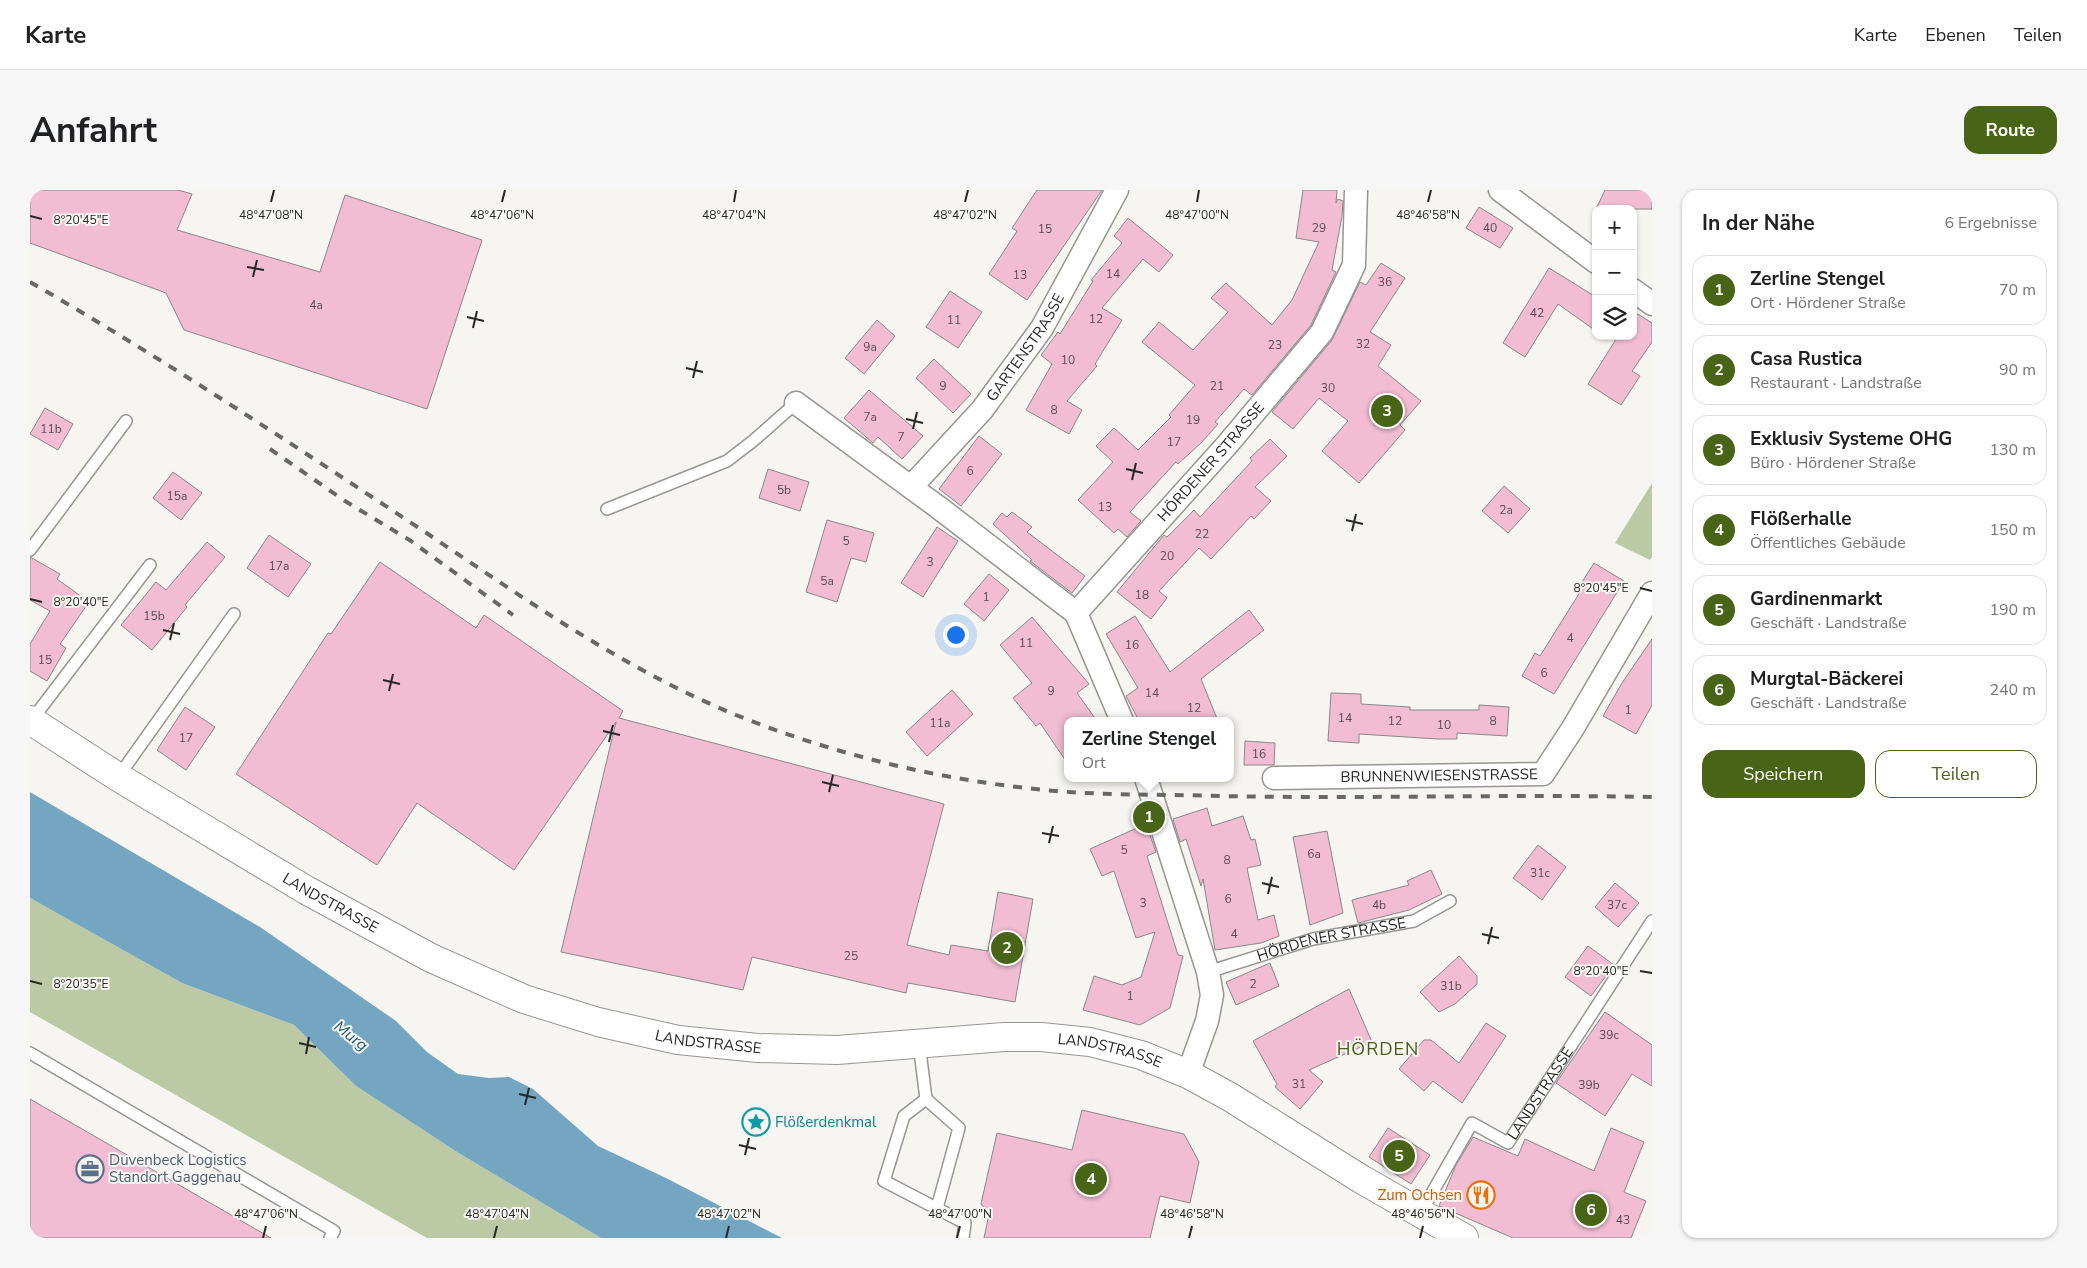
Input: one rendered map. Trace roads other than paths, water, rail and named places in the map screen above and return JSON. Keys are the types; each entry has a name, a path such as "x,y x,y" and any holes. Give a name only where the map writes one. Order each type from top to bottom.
{"street":[{"name":"GARTENSTRASSE","path":"911,487 982,410 1042,328 1117,190"},
{"name":"HÖRDENER STRASSE","path":"1076,613 1226,446 1322,332 1354,265 1356,190"},
{"path":"1500,190 1592,259"},
{"path":"1637,293 1652,304"},
{"path":"796,403 911,487 1076,613 1120,717"},
{"name":"BRUNNENWIESENSTRASSE","path":"1274,778 1544,774 1652,593"},
{"name":"LANDSTRASSE","path":"31,721 118,777 306,890 432,958 524,999 598,1022 678,1040 758,1048 837,1050 919,1043 1041,1037 1090,1042 1141,1055 1188,1074 1230,1097 1459,1237"},
{"path":"1147,782 1208,972 1212,995 1207,1021 1188,1074"}],"lane":[{"path":"607,509 727,461 796,403"},
{"path":"30,550 126,421"},
{"path":"31,721 150,565"},
{"path":"118,777 234,614"},
{"name":"HÖRDENER STRASSE","path":"1208,972 1313,939 1414,921 1450,901"},
{"name":"LANDSTRASSE","path":"1420,1214 1472,1123 1508,1143 1652,921"},
{"path":"919,1043 926,1099 959,1128 937,1208"},
{"path":"30,1053 334,1231 330,1238"},
{"path":"926,1099 904,1116 884,1181 965,1223 963,1238"}],"water":[{"name":"Murg","path":"30,792 260,927 396,1021 427,1052 458,1074 489,1078 509,1077 533,1089 598,1146 666,1178 782,1238 601,1238 457,1152 356,1086 294,1025 182,983 30,898"}],"railway":[{"path":"30,282 229,404 538,607 615,655 695,697 736,715 806,740 915,770 1050,791 1274,797 1652,797"},
{"path":"270,449 345,501 411,541 513,615"}],"place":[{"name":"Exklusiv Systeme OHG","path":"1387,411"},
{"name":"Zerline Stengel","path":"1149,817"},
{"name":"Casa Rustica","path":"1007,948"},
{"name":"Flößerdenkmal","path":"756,1122"},
{"name":"Gardinenmarkt","path":"1399,1156"},
{"name":"Duvenbeck Logistics Standort Gaggenau","path":"90,1169"},
{"name":"Flößerhalle","path":"1091,1179"},
{"name":"Zum Ochsen","path":"1481,1195"},
{"name":"Murgtal-Bäckerei","path":"1591,1210"}],"district":[{"name":"HÖRDEN","path":"1378,1049"}]}
